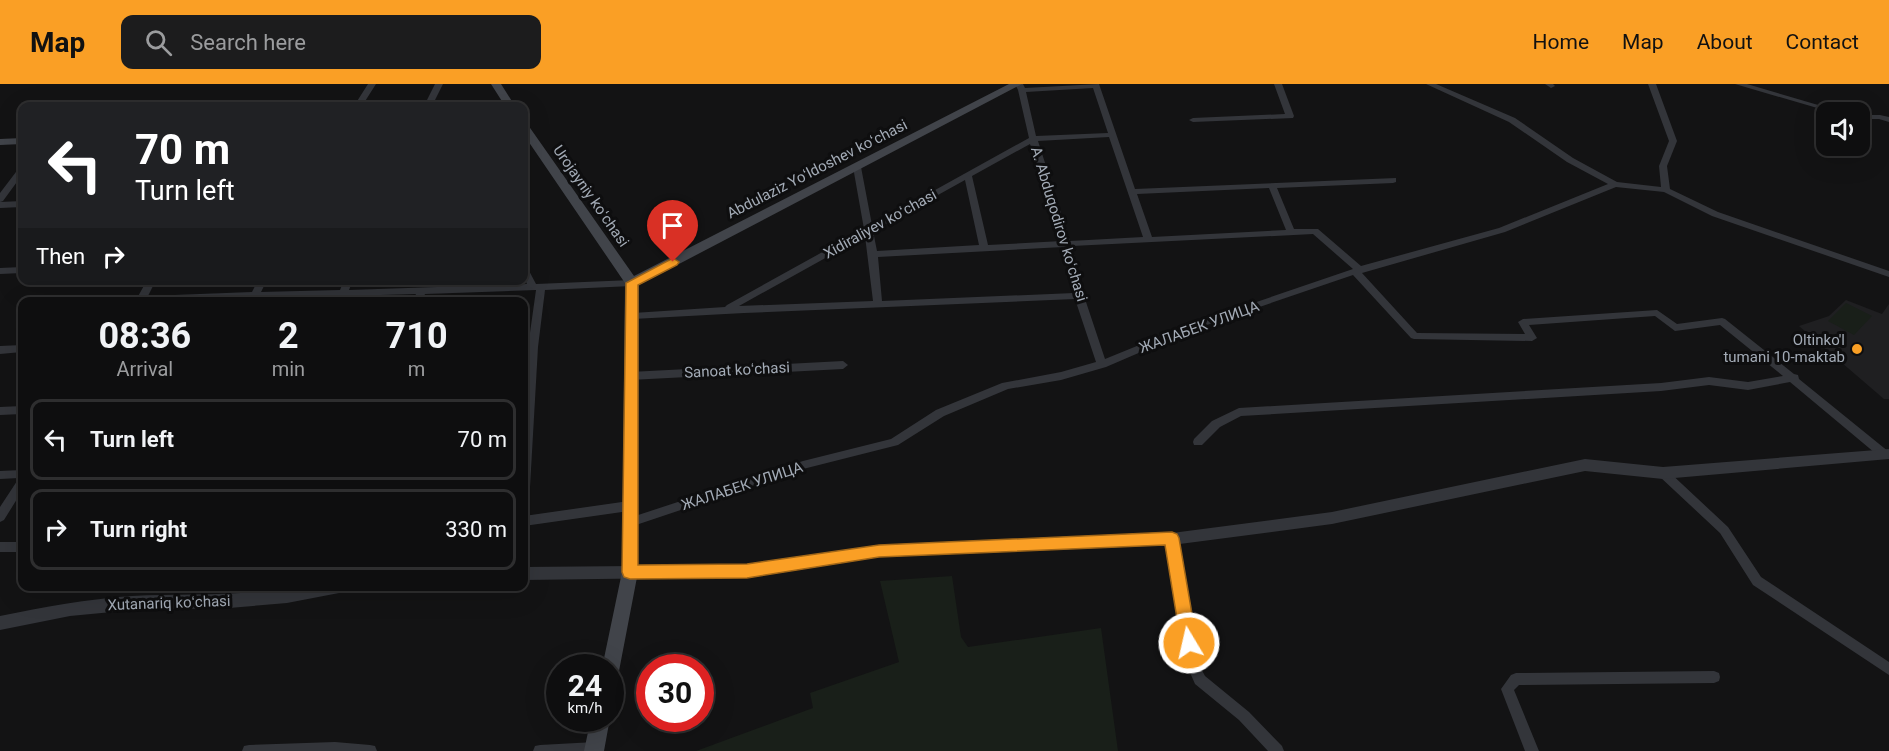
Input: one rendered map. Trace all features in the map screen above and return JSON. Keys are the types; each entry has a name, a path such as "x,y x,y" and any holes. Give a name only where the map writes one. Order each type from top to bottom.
{"main road":[{"path":"496,84 507,102"},
{"name":"Abdulaziz Yoʻldoshev koʻchasi","path":"632,283 1019,86"},
{"name":"Urоjayniy koʻchasi","path":"528,133 632,283"},
{"path":"0,142 18,141"},
{"path":"613,654 630,572 632,283"},
{"path":"594,749 598,732"}],"street":[{"path":"361,102 372,84"},
{"path":"430,102 439,84"},
{"path":"1193,120 1290,116 1278,84"},
{"path":"1431,84 1512,120 1570,160 1615,184"},
{"path":"1652,84 1673,141 1664,166 1666,190"},
{"path":"1738,84 1816,106"},
{"path":"1019,86 1096,86 1148,239"},
{"name":"A. Abduqodirov koʻchasi","path":"1019,86 1033,139 1067,244 1079,296 1102,364"},
{"path":"1870,117 1889,120"},
{"path":"1033,139 1111,135"},
{"name":"Xidiraliyev koʻchasi","path":"728,309 1033,139"},
{"path":"857,167 873,254 878,305"},
{"path":"0,198 18,175"},
{"path":"968,175 984,248"},
{"path":"1132,192 1393,180"},
{"name":"ЖАЛАБЕК УЛИЦА","path":"630,522 803,465 894,442 940,413 1006,386 1061,376 1102,364 1189,328 1357,270 1502,230 1615,184 1666,190 1715,214 1889,275"},
{"path":"1272,186 1292,232"},
{"path":"0,205 18,204"},
{"path":"873,254 1315,231 1357,270 1414,336 1533,338 1523,322 1657,313 1675,328 1722,321 1887,454"},
{"path":"0,271 18,270"},
{"path":"528,275 537,287 528,373"},
{"path":"340,297 422,290 632,283"},
{"path":"419,297 422,290"},
{"path":"633,316 728,309 1079,296"},
{"path":"0,350 18,349"},
{"name":"Sanoat koʻchasi","path":"630,376 843,365"},
{"path":"1198,442 1216,424 1239,412 1661,387 1709,381 1748,386 1794,378"},
{"path":"0,411 18,410"},
{"path":"528,574 747,571 879,551 1172,538 1332,518 1585,465 1663,473 1887,454"},
{"path":"1663,473 1724,530 1757,581 1889,669"},
{"path":"0,475 18,474"},
{"path":"0,518 18,489"},
{"path":"528,520 629,506"},
{"path":"1172,538 1192,664 1200,680 1244,716 1277,751"},
{"path":"0,548 18,547"},
{"name":"Xutanariq koʻchasi","path":"0,623 70,609 133,603 229,601 287,596 313,591"},
{"path":"1532,751 1507,689 1515,679 1714,677"},
{"path":"249,751 335,748 370,751"},
{"path":"540,751 594,749"}],"shaded area":[{"name":"Oltinko'l tumani 10-maktab","path":"1846,300 1882,314 1889,304 1889,399 1884,399 1799,326 1829,316"},
{"path":"1846,303 1872,316 1854,335 1828,321"},
{"path":"952,576 961,637 968,647 1101,628 1118,751 696,751 813,708 810,693 899,662 880,581"}],"place":[{"name":"Oltinko'l tumani 10-maktab","path":"1857,349"}],"route":[{"path":"673,262 632,283 630,572 747,571 879,551 1172,538 1189,643"}]}
